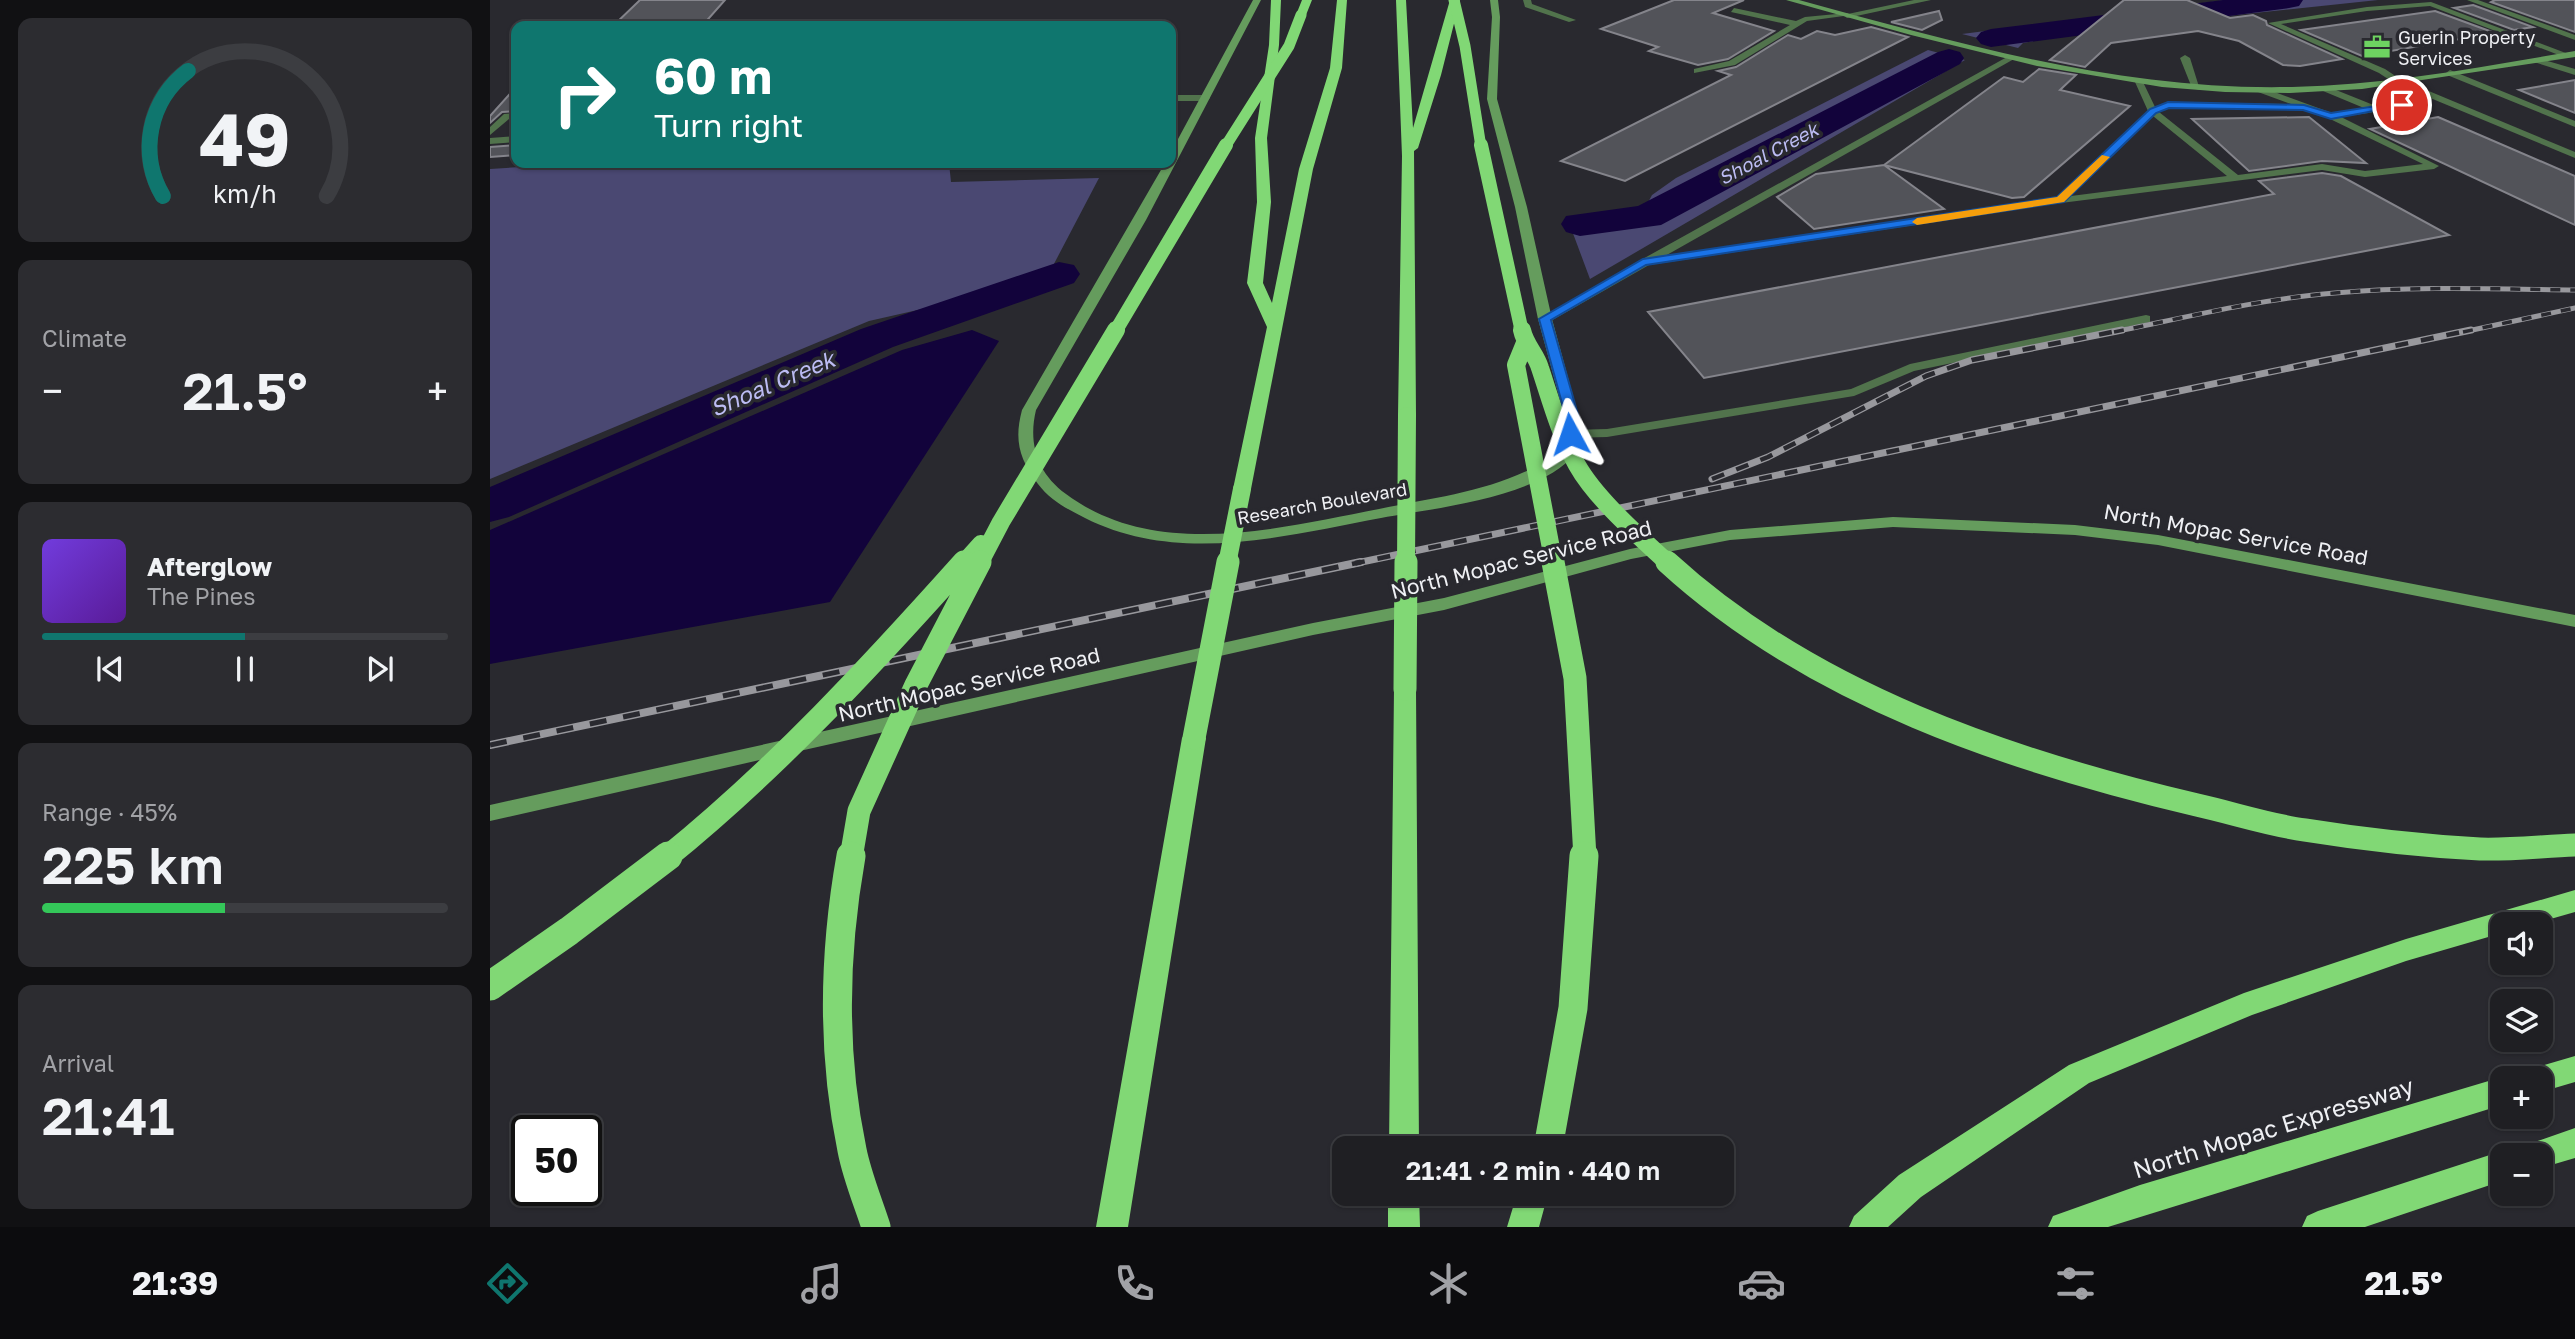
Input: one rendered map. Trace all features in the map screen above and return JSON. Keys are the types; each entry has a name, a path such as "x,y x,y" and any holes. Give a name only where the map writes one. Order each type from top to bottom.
{"highway":[{"path":"1275,327 1255,283 1264,202 1261,138 1274,44 1276,0"},
{"path":"876,1227 852,1151 841,1064 837,992 844,893 859,811 916,685 1001,522 1232,136 1289,46 1307,0"},
{"path":"1112,1227 1194,738 1306,169 1336,68 1342,0"},
{"path":"1401,0 1408,156 1404,1136"},
{"path":"1408,156 1432,97 1455,0"},
{"path":"1455,0 1465,46 1475,120 1525,343 1539,364 1556,417 1577,466 1624,523 1685,579 1746,623 1853,688 1973,740 2107,784 2304,830 2481,849 2575,845"},
{"path":"1525,343 1516,365 1575,678 1585,869 1573,1008 1550,1136"},
{"path":"490,986 577,928 697,833 793,746 1001,522"},
{"path":"1865,1227 1910,1186 2079,1074 2244,1004 2406,950 2575,901"},
{"path":"2553,1075 2575,1069"},
{"name":"North Mopac Expressway","path":"2063,1227 2140,1200 2490,1095"},
{"path":"2553,1150 2575,1143"},
{"path":"2318,1227 2490,1170"},
{"path":"1404,1206 1404,1227"},
{"path":"1522,1227 1529,1206"}],"main road":[{"name":"Research Boulevard","path":"1176,153 1257,0"},
{"path":"1494,0 1496,17 1492,99 1521,207 1545,319 1572,418 1570,434"},
{"path":"1790,0 2010,59 2138,82 2197,88 2326,89 2571,55"},
{"name":"Research Boulevard","path":"1168,168 1029,410 1023,439 1039,478 1055,494 1114,526 1146,535 1214,539 1266,535 1511,485 1551,467 1567,454 1570,434"},
{"name":"North Mopac Service Road","path":"490,813 1313,629 1444,604 1630,554 1730,535 1805,527 1893,522 1979,524 2075,530 2158,540 2575,621"}],"street":[{"path":"1847,15 1927,0"},
{"path":"2185,58 2197,88"}],"lane":[{"path":"1527,0 1528,5 1572,20"},
{"path":"2470,0 2575,38"},
{"path":"2571,55 2431,4 2414,3 2272,23 2382,71 2397,81 2575,155"},
{"path":"1734,10 1798,24"},
{"path":"1697,71 1732,63 1805,19 1847,15"},
{"path":"1545,319 2010,59"},
{"path":"2537,60 2575,72"},
{"path":"2450,73 2575,124"},
{"path":"2138,82 2153,111 2235,178"},
{"path":"2326,89 2374,109"},
{"path":"1643,262 2061,200 2322,167 2365,174 2434,166 2331,116 2261,90"},
{"path":"1176,98 1206,98"},
{"path":"2061,200 2153,111 2168,105 2304,107"},
{"path":"2331,116 2402,105"},
{"path":"490,132 507,116 511,116"},
{"path":"490,141 511,139"},
{"path":"1570,434 1607,433 1854,392 1910,368 2146,319"}],"shaded area":[{"path":"2226,0 2378,0 2093,30 2023,43 2018,48 1962,34"},
{"path":"1928,50 1965,60 1590,279 1568,220 1625,217 1643,212 1652,195 1676,178"},
{"path":"950,168 951,182 1099,178 1045,281 869,321 490,479 490,169"},
{"path":"972,330 999,341 830,602 490,664 490,530 902,350"}],"building":[{"path":"640,0 725,0 706,21 618,21"},
{"path":"1674,0 1744,0 1713,13 1774,31 1728,59 1698,65 1649,51 1658,47 1601,29"},
{"path":"2124,0 2187,0 2230,18 2253,15 2266,21 2267,25 2342,59 2300,66 2283,65 2239,41 2198,31 2111,43 2085,67 2050,60"},
{"path":"2575,0 2575,32 2491,2"},
{"path":"2473,5 2533,27 2514,30 2454,8"},
{"path":"1939,11 1942,20 1922,30 1891,22"},
{"path":"2435,11 2495,33 2362,56 2301,30"},
{"path":"1871,27 1908,37 1625,181 1561,161 1731,75 1718,71 1736,67 1788,35 1801,39 1817,31 1835,35"},
{"path":"2039,69 2076,75 2060,90 2130,106 2024,197 2012,198 1884,165 2004,77 2023,82"},
{"path":"2575,80 2575,113 2519,90"},
{"path":"511,93 511,111 502,112 490,123 490,116"},
{"path":"2309,117 2366,163 2322,161 2249,171 2192,119"},
{"path":"2438,117 2575,176 2575,225 2370,129"},
{"path":"511,145 511,155 490,157 490,147"},
{"path":"1884,165 1944,209 1814,229 1777,197 1816,174"},
{"path":"2322,173 2341,176 2449,235 1704,378 1648,312 2274,194 2259,181"}],"waterway":[{"name":"Shoal Creek","path":"1991,38 2289,0"},
{"name":"Shoal Creek","path":"1580,224 1647,217 1949,58"},
{"name":"Shoal Creek","path":"490,506 877,338 1059,274"}],"railway":[{"path":"2114,332 2251,304 2335,293 2425,289 2575,290"},
{"path":"2463,332 2575,308"},
{"path":"1712,479 1768,457 1926,376 1972,360 2122,330"},
{"path":"1352,564 2471,330"},
{"path":"490,745 1361,562"}],"slow traffic":[{"path":"1917,222 2061,200 2105,157"}],"place":[{"name":"Guerin Property Services","path":"2377,47"}],"route":[{"path":"1570,434 1572,418 1545,319 1643,262 2061,200 2153,111 2168,105 2304,107 2331,116 2402,105"}]}
